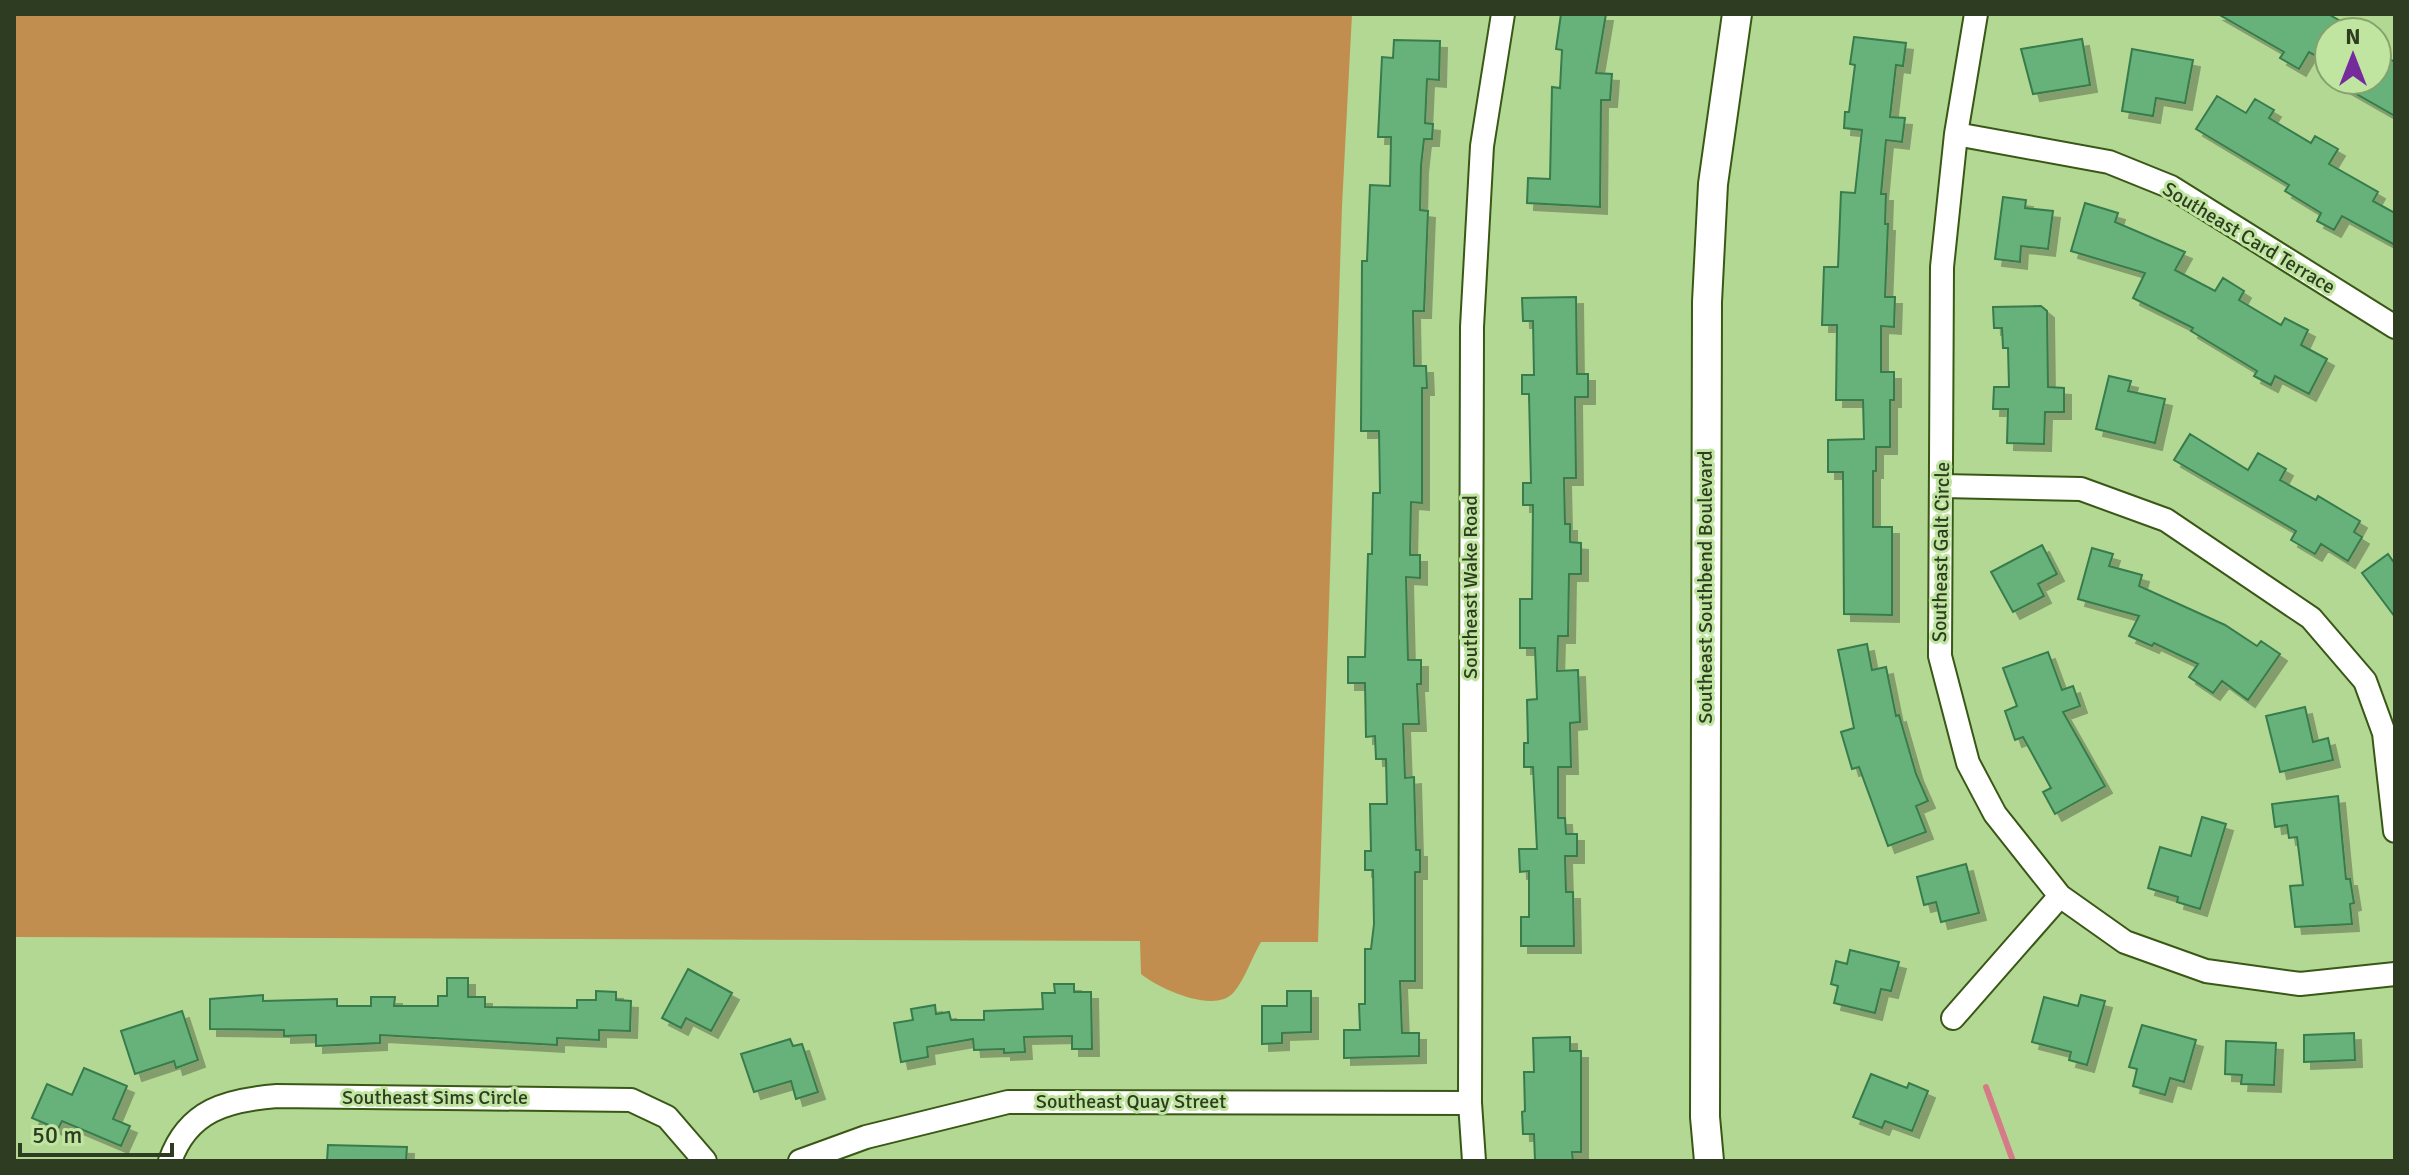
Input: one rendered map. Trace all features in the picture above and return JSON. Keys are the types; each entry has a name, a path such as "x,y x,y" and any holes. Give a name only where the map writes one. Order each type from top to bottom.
{"street":[{"name":"Southeast Wake Road","path":"1474,1161 1470,1103 1472,327 1482,146 1503,14"},
{"name":"Southeast Southbend Boulevard","path":"1709,1161 1705,1117 1707,302 1713,184 1737,14"},
{"name":"Southeast Galt Circle","path":"1976,14 1956,134 1942,267 1940,656 1968,763 1995,814 2060,896 2125,942 2206,971 2300,984 2395,974"},
{"name":"Southeast Card Terrace","path":"1956,134 2109,162 2171,187 2395,327"},
{"path":"1943,486 2081,489 2166,520 2311,618 2365,681 2384,733 2395,831"},
{"path":"1953,1018 2060,896"},
{"name":"Southeast Sims Circle","path":"170,1161 181,1135 195,1119 229,1102 277,1096 631,1100 667,1117 705,1161"},
{"name":"Southeast Quay Street","path":"800,1161 866,1137 1008,1102 1470,1103"}],"shaded area":[{"path":"14,14 1352,14 1342,206 1318,942 1261,942 1234,992 1214,1001 1173,992 1141,974 1140,941 14,937"}],"building":[{"path":"1561,14 1606,14 1596,73 1612,74 1610,100 1601,100 1600,207 1527,203 1528,178 1550,179 1552,87 1560,88 1562,50 1556,49"},
{"path":"2218,14 2332,16 2313,16 2313,54 2309,52 2299,69 2280,58 2284,52"},
{"path":"1854,37 1906,43 1903,66 1896,65 1890,117 1905,118 1902,142 1886,140 1881,194 1886,194 1885,224 1888,224 1885,297 1895,297 1894,327 1881,326 1881,372 1894,372 1894,400 1890,400 1890,447 1876,447 1876,471 1873,471 1873,527 1892,527 1892,615 1844,614 1843,472 1828,472 1828,440 1864,439 1863,400 1836,400 1837,325 1822,325 1824,267 1838,267 1841,192 1855,193 1862,130 1844,128 1855,65 1850,64"},
{"path":"2082,39 2090,85 2033,94 2021,49"},
{"path":"1394,40 1440,41 1439,80 1427,79 1425,123 1433,124 1432,139 1424,139 1421,166 1420,210 1428,211 1424,311 1413,311 1414,366 1426,366 1427,388 1422,388 1422,503 1411,502 1410,555 1420,555 1420,578 1406,577 1408,660 1421,660 1421,684 1417,684 1419,724 1403,724 1405,778 1414,777 1416,850 1420,850 1420,872 1415,872 1415,981 1400,981 1402,1033 1419,1033 1419,1056 1344,1058 1344,1030 1360,1030 1359,1004 1365,1004 1365,949 1371,949 1374,924 1373,870 1365,870 1365,851 1371,851 1370,804 1387,804 1386,759 1376,759 1375,736 1366,737 1365,683 1348,683 1348,657 1365,657 1373,493 1380,493 1379,431 1361,431 1362,261 1367,261 1370,185 1390,186 1391,137 1378,137 1382,57 1393,58"},
{"path":"2132,49 2193,60 2185,103 2156,98 2153,116 2122,111"},
{"path":"2393,61 2395,62 2395,116 2360,96 2393,96"},
{"path":"2217,96 2246,113 2255,99 2274,110 2269,118 2311,143 2315,136 2338,149 2329,164 2378,192 2373,201 2395,213 2395,245 2342,216 2334,230 2317,221 2321,213 2285,191 2289,185 2196,129"},
{"path":"2003,197 2026,200 2025,208 2053,211 2048,249 2021,246 2020,262 1995,259"},
{"path":"2085,203 2118,213 2115,222 2185,252 2175,270 2215,291 2223,278 2244,291 2239,300 2281,325 2285,318 2308,330 2301,345 2327,359 2309,394 2275,376 2271,385 2254,376 2257,371 2191,331 2193,328 2133,298 2145,273 2071,251"},
{"path":"1576,297 1577,374 1588,374 1588,397 1575,397 1576,478 1564,478 1565,524 1570,524 1570,542 1581,543 1581,574 1569,574 1568,636 1558,636 1557,671 1578,670 1580,722 1570,723 1571,767 1558,767 1558,818 1565,818 1566,834 1577,834 1577,856 1565,856 1566,892 1573,892 1574,946 1521,946 1521,917 1529,917 1529,871 1520,872 1519,849 1537,849 1533,767 1524,767 1524,743 1528,743 1527,700 1537,699 1535,648 1520,648 1520,599 1532,599 1533,505 1523,505 1523,483 1531,483 1529,394 1522,394 1522,375 1534,375 1533,321 1523,321 1522,298"},
{"path":"2041,306 2047,311 2048,387 2064,388 2064,412 2045,412 2044,444 2007,443 2008,409 1993,409 1994,387 2009,387 2008,348 2003,348 2002,328 1994,328 1993,307"},
{"path":"2109,376 2131,381 2128,391 2165,399 2155,443 2096,429"},
{"path":"2190,434 2248,470 2258,453 2286,469 2280,480 2316,500 2318,496 2360,521 2354,532 2362,537 2348,561 2321,544 2315,554 2291,540 2296,531 2174,460"},
{"path":"2042,545 2057,574 2038,584 2044,596 2013,612 1991,572"},
{"path":"2092,548 2113,554 2109,566 2142,575 2139,586 2225,625 2257,646 2261,641 2280,654 2248,700 2222,681 2213,693 2189,677 2198,664 2154,643 2152,646 2129,636 2139,616 2078,599"},
{"path":"2388,554 2395,564 2395,617 2362,573"},
{"path":"1867,644 1872,670 1886,667 1896,716 1899,715 1916,774 1928,801 1916,806 1926,832 1888,846 1859,767 1852,769 1841,732 1854,728 1838,650"},
{"path":"2048,652 2062,690 2073,686 2080,706 2063,712 2105,786 2055,814 2043,792 2051,788 2023,737 2015,740 2005,711 2017,706 2003,668"},
{"path":"2305,707 2313,742 2328,738 2333,760 2280,772 2266,716"},
{"path":"2338,796 2346,879 2350,879 2354,903 2350,904 2352,924 2295,927 2290,886 2303,885 2297,837 2289,838 2287,825 2275,827 2272,804"},
{"path":"2202,817 2226,824 2200,909 2177,902 2178,897 2148,888 2160,847 2191,856"},
{"path":"1966,864 1979,913 1941,922 1936,902 1924,905 1917,877"},
{"path":"1850,950 1899,962 1891,991 1881,989 1875,1013 1834,1003 1838,986 1831,984 1836,961 1847,964"},
{"path":"688,969 732,993 711,1031 686,1018 681,1028 662,1018"},
{"path":"447,978 468,978 468,997 485,997 485,1007 577,1008 577,1000 596,1000 596,991 616,992 616,1000 631,1001 630,1031 599,1030 599,1040 557,1038 557,1045 380,1035 380,1043 316,1046 316,1035 284,1036 284,1030 210,1029 210,999 263,995 263,1001 337,999 337,1006 371,1006 371,997 395,997 394,1006 438,1006 438,996 447,996"},
{"path":"1054,984 1074,984 1074,992 1091,992 1092,1049 1072,1049 1072,1036 1024,1037 1025,1052 1004,1053 1004,1049 974,1050 973,1039 927,1047 928,1057 901,1062 894,1023 913,1020 911,1009 935,1005 936,1014 949,1012 951,1020 984,1020 984,1011 1043,1009 1042,993 1055,993"},
{"path":"1287,991 1311,991 1311,1032 1282,1033 1282,1043 1262,1044 1262,1006 1287,1006"},
{"path":"2081,995 2105,1001 2087,1065 2069,1060 2071,1052 2032,1042 2044,997 2078,1006"},
{"path":"182,1011 198,1060 176,1068 174,1061 135,1074 121,1031"},
{"path":"2142,1025 2196,1040 2184,1082 2170,1078 2165,1095 2133,1086 2137,1069 2129,1067"},
{"path":"2354,1033 2355,1060 2304,1062 2304,1035"},
{"path":"1570,1037 1570,1051 1581,1051 1581,1152 1572,1152 1573,1161 1535,1161 1534,1134 1523,1134 1522,1112 1525,1111 1524,1072 1534,1072 1533,1038"},
{"path":"790,1039 793,1046 802,1044 818,1092 796,1099 791,1081 754,1092 741,1054"},
{"path":"2226,1041 2276,1043 2274,1085 2241,1084 2242,1075 2225,1074"},
{"path":"84,1068 127,1086 113,1119 130,1126 121,1146 62,1121 58,1129 32,1118 47,1084 72,1095"},
{"path":"1871,1074 1907,1088 1909,1083 1928,1091 1912,1131 1885,1121 1882,1128 1853,1117"},
{"path":"328,1145 407,1147 406,1161 327,1161"}],"waterway":[{"path":"1986,1087 2013,1161"}]}
